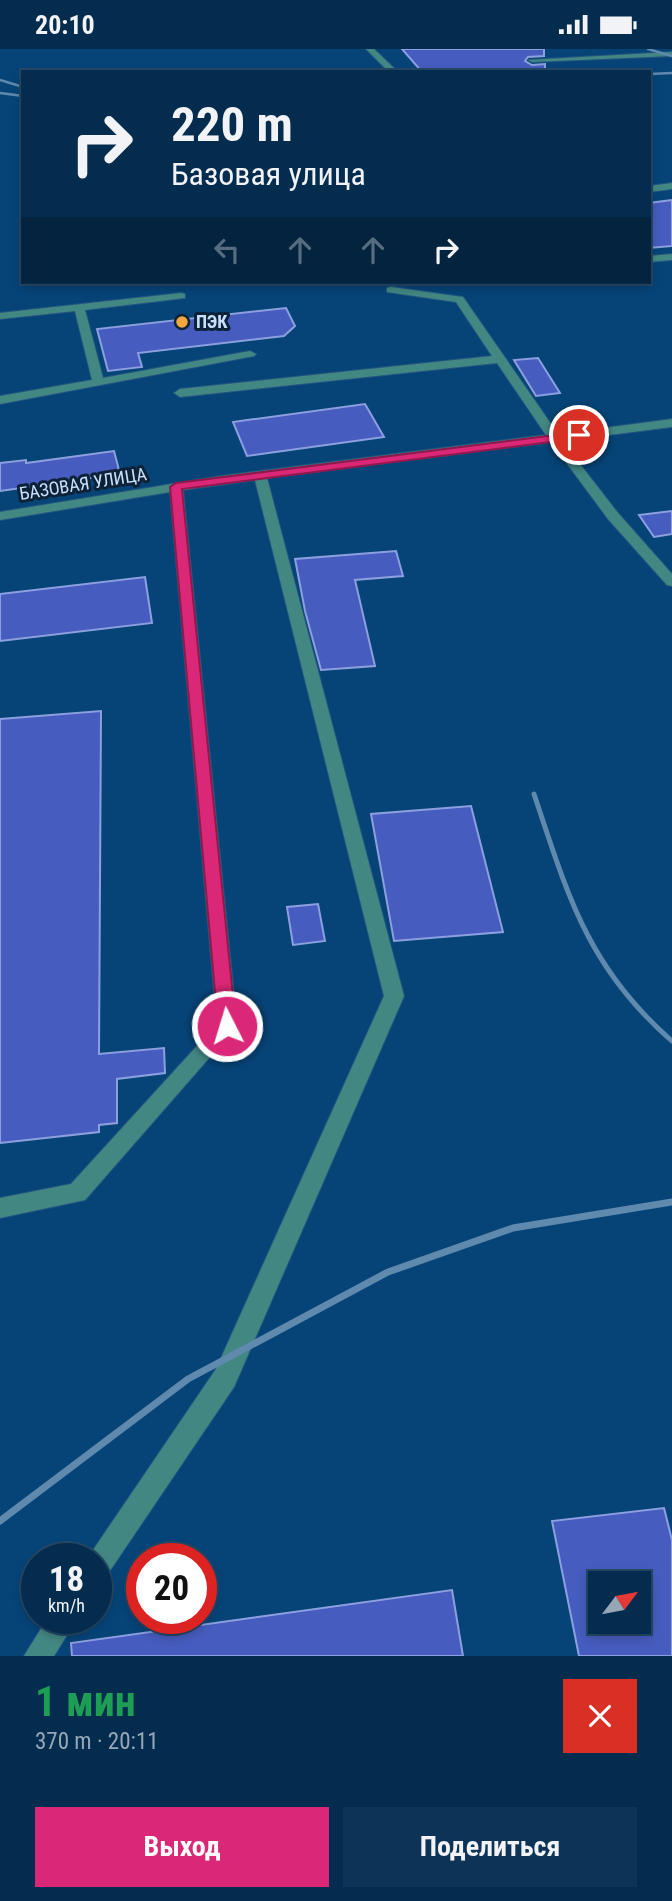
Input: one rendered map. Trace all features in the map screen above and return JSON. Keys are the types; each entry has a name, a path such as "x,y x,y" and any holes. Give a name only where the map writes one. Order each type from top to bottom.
{"street":[{"path":"370,49 392,70"},
{"path":"532,61 672,54"},
{"path":"651,189 672,186"},
{"path":"651,259 672,257"},
{"path":"391,290 458,299 555,438 635,544 672,582"},
{"path":"0,316 181,296"},
{"path":"79,306 98,380"},
{"path":"0,400 250,354"},
{"path":"180,393 500,359"},
{"name":"БАЗОВАЯ УЛИЦА","path":"0,516 260,475 672,423"},
{"path":"112,1545 225,1378 394,996 260,475"},
{"path":"0,1208 77,1193 227,1026 176,487"},
{"path":"38,1656 53,1634"}],"shaded area":[{"path":"0,49 672,49 672,1656 0,1656"}],"building":[{"path":"402,49 544,49 544,56 528,57 525,61 532,65 545,64 545,70 420,70"},
{"path":"672,200 672,246 651,248 651,203"},
{"path":"286,308 295,326 284,336 138,353 142,367 108,371 97,329"},
{"path":"538,358 560,393 536,396 514,360"},
{"path":"365,404 384,437 247,456 233,422"},
{"path":"114,451 120,474 0,491 0,463 26,460 26,463"},
{"path":"672,511 672,534 654,537 639,515"},
{"path":"396,551 403,576 355,580 375,666 321,670 305,611 295,559"},
{"path":"145,577 152,623 0,641 0,594"},
{"path":"101,711 99,1054 164,1048 165,1073 117,1079 117,1123 99,1125 99,1132 0,1143 0,719"},
{"path":"471,806 503,932 394,941 371,814"},
{"path":"318,904 325,941 293,945 287,907"},
{"path":"664,1508 672,1540 672,1656 579,1656 552,1521"},
{"path":"452,1590 463,1656 72,1656 71,1643 136,1634 217,1634 217,1623"}],"railway":[{"path":"648,49 672,56"},
{"path":"651,74 672,73"},
{"path":"0,80 21,86"},
{"path":"0,93 21,96"},
{"path":"534,794 570,898 600,958 643,1014 672,1041"},
{"path":"0,1521 188,1379 388,1272 513,1228 672,1202"}],"place":[{"name":"ПЭК","path":"182,322"}],"route":[{"path":"227,1026 176,487 579,435"}]}
